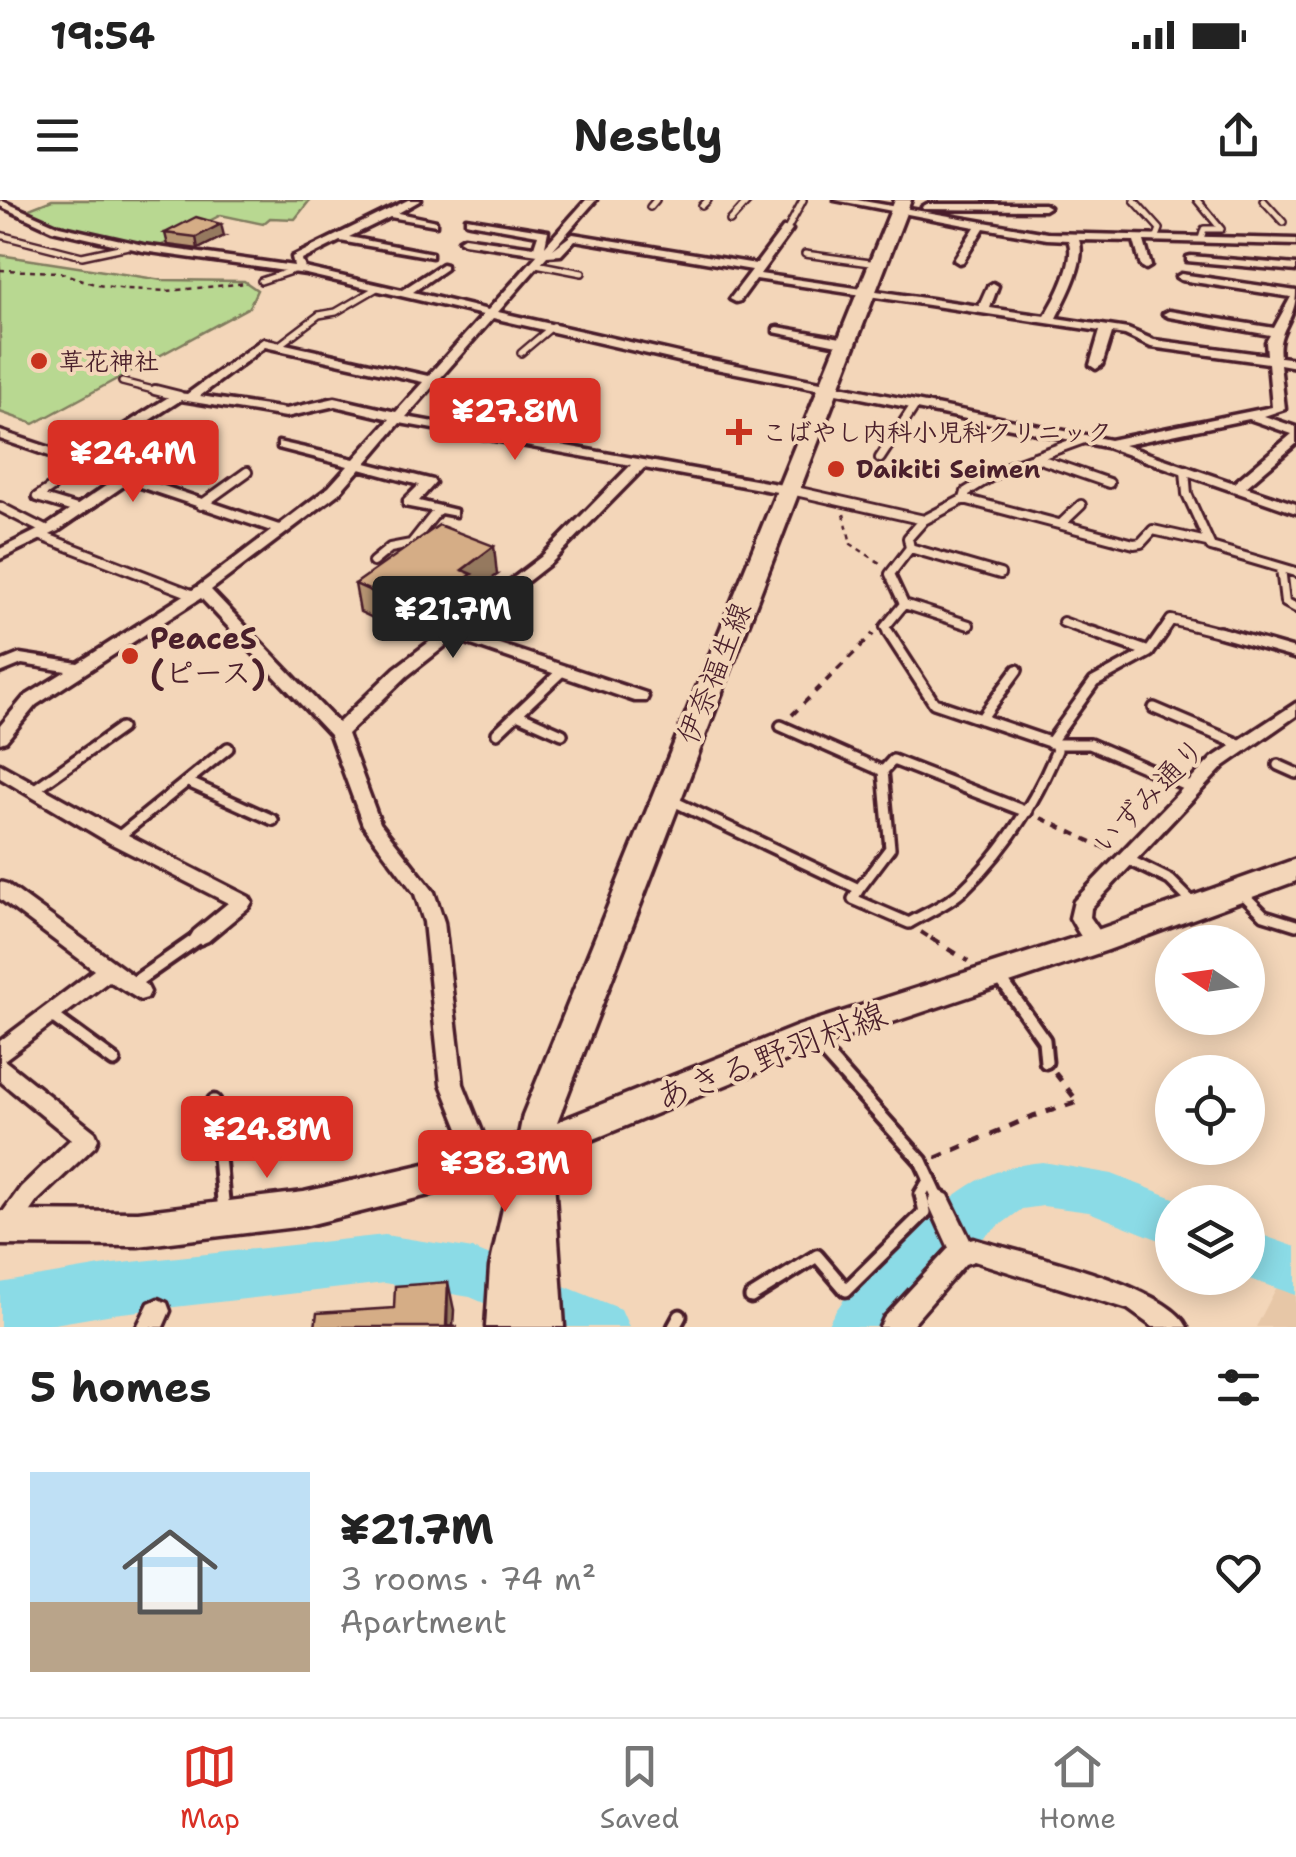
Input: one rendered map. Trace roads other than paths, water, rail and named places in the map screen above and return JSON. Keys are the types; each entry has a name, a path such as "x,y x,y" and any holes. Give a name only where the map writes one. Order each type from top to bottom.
{"main road":[{"name":"伊奈福生線","path":"525,1307 533,1148 558,1066 902,205"},
{"name":"あきる野羽村線","path":"2,1228 138,1229 224,1220 362,1197 482,1159 533,1148 983,968 1097,942 1296,870"}],"street":[{"path":"297,271 296,259 416,200"},
{"path":"573,200 579,215"},
{"path":"0,737 30,702 198,592 313,510 359,464 591,200"},
{"path":"840,200 927,208 1044,207"},
{"path":"0,202 56,228 134,246 297,271 827,388 1109,444 1296,509"},
{"path":"927,208 980,227 1072,236 1296,242"},
{"path":"391,214 432,223"},
{"path":"470,220 544,234 538,250 546,253"},
{"path":"960,260 980,227"},
{"path":"736,299 787,230"},
{"path":"1048,320 1064,292 1077,248 1072,236"},
{"path":"464,240 557,254 574,237 866,293 1128,332 1151,342 1296,364"},
{"path":"340,238 428,255"},
{"path":"1138,238 1146,266"},
{"path":"1192,259 1296,268"},
{"path":"403,294 442,267"},
{"path":"1109,444 1279,409 1271,360 1278,328 1295,298 1180,277"},
{"path":"983,310 993,286"},
{"path":"1169,314 1296,328"},
{"path":"1096,365 1107,329"},
{"path":"778,330 846,342"},
{"path":"76,462 184,397 263,343 433,381"},
{"path":"184,397 286,413 335,402 399,418 788,490"},
{"path":"1236,488 1296,434 1250,415"},
{"path":"0,436 281,530"},
{"path":"283,445 428,483 409,503 445,512"},
{"path":"338,733 402,672 546,560 640,464"},
{"path":"0,555 43,533 125,479"},
{"path":"198,592 338,733 372,825 424,892 434,922 452,1084 482,1159"},
{"path":"451,633 640,697"},
{"path":"0,650 20,659 80,668"},
{"path":"0,668 20,659"},
{"name":"いずみ通り","path":"1097,942 1080,918 1081,906 1192,788 1240,744 1296,708"},
{"path":"0,770 117,838 242,902 201,936"},
{"path":"0,889 135,989"},
{"path":"0,1053 109,970"},
{"path":"0,1068 87,1139 29,1194 2,1228"},
{"path":"935,1191 962,1250"},
{"path":"893,1327 962,1250"},
{"path":"962,1250 974,1250 1135,1299 1174,1327"}],"lane":[{"path":"650,207 656,200"},
{"path":"702,206 708,200"},
{"path":"730,221 748,200"},
{"path":"787,230 803,200"},
{"path":"1134,200 1160,229 1156,238"},
{"path":"1197,200 1221,229 1204,229 1201,239"},
{"path":"1262,200 1282,222"},
{"path":"0,235 82,256 134,246"},
{"path":"805,254 877,264"},
{"path":"536,264 582,273"},
{"path":"261,281 297,271"},
{"path":"278,346 319,315 336,312 378,288"},
{"path":"521,353 553,326"},
{"path":"122,382 184,397"},
{"path":"880,458 915,405"},
{"path":"964,499 966,492 1004,468 1085,439"},
{"path":"1034,457 1109,483"},
{"path":"1185,470 1187,494 1208,542"},
{"path":"201,505 247,472"},
{"path":"52,487 36,497 80,510"},
{"path":"788,490 924,520"},
{"path":"969,625 904,604 890,574 910,548 908,538 924,520 964,499 1134,544 1141,543 1154,530 1164,530 1296,572"},
{"path":"1061,524 1080,505"},
{"path":"0,507 43,533 198,592"},
{"path":"372,562 390,548 411,544 445,512"},
{"path":"910,548 1000,574"},
{"path":"1281,568 1285,602 1296,608"},
{"path":"904,604 885,627 934,703 1053,744 1090,744 1192,788"},
{"path":"1053,744 1094,682 1149,652 1171,620 1218,634 1252,637 1296,654"},
{"path":"1062,622 1149,652"},
{"path":"982,719 1016,670"},
{"path":"497,733 562,672"},
{"path":"1154,708 1240,744"},
{"path":"517,714 562,734"},
{"path":"781,726 883,771"},
{"path":"35,789 121,728"},
{"path":"1027,812 893,760 883,771 890,848 853,898 913,926 960,893 1027,812 1057,750 1053,744"},
{"path":"117,838 228,748"},
{"path":"1278,765 1296,773"},
{"path":"188,782 273,820"},
{"path":"664,797 859,889"},
{"path":"1127,859 1170,880 1196,906"},
{"path":"1239,890 1264,916 1296,925"},
{"path":"135,989 201,936"},
{"path":"983,968 1044,1040 1046,1062"},
{"path":"51,1015 114,1061"},
{"path":"751,1297 817,1256 846,1290 925,1212 921,1194 935,1191 922,1161 810,1036"},
{"path":"214,1100 224,1220"}],"waterway":[{"path":"854,1327 943,1237 999,1195 1022,1186 1043,1184 1089,1190 1155,1214"},
{"path":"0,1308 113,1289 385,1259 473,1273 602,1327"},
{"path":"1265,1260 1296,1271"}],"place":[{"name":"草花神社","path":"39,361"},
{"name":"こばやし内科小児科クリニック","path":"739,432"},
{"name":"Daikiti Seimen","path":"836,469"},
{"name":"PeaceS (ピース)","path":"130,656"}]}
